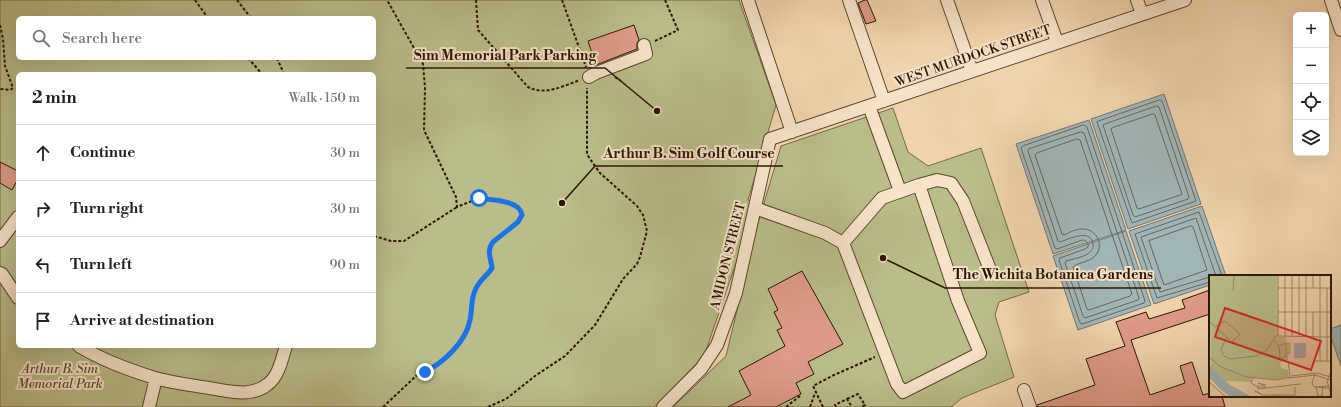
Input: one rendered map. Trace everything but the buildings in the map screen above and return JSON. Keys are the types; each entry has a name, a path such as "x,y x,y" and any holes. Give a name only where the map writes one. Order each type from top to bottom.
{"street":[{"path":"748,0 792,132"},
{"path":"849,0 884,101"},
{"path":"947,0 972,71"},
{"path":"1042,0 1057,42"},
{"path":"1137,0 1142,14"},
{"name":"WEST MURDOCK STREET","path":"770,139 1185,0"},
{"path":"1330,0 1341,30"},
{"path":"590,77 596,73 646,54 644,45"},
{"path":"869,106 900,192"},
{"name":"AMIDON STREET","path":"663,407 702,369 717,346 736,293 770,139"},
{"path":"843,243 882,198 937,180 952,183 963,201 989,267"},
{"path":"755,208 825,233 843,243 897,384 903,392 980,353 958,301 919,185"},
{"path":"0,240 16,220"},
{"path":"0,273 16,295"},
{"path":"83,348 108,361 156,378 230,392 245,393 259,390 269,384 276,376 285,348"},
{"path":"149,407 156,378"},
{"path":"1024,390 1030,407"}],"path":[{"path":"194,0 206,16"},
{"path":"237,0 249,16"},
{"path":"387,0 423,64 425,88 424,130 456,197 457,206"},
{"path":"476,0 478,30 528,87 542,92 590,77"},
{"path":"488,407 506,398 565,356 594,325 623,279 636,264 640,257 648,231 643,215 637,206 600,173 587,154 587,87 590,77 562,0"},
{"path":"644,45 678,30 665,0"},
{"path":"0,25 3,39 5,66 13,88 10,90 0,89"},
{"path":"250,60 260,72"},
{"path":"278,60 283,72"},
{"path":"376,237 391,241 404,241 457,206 479,198 517,205 521,210 522,215 518,222 490,246 488,252 492,268 478,284 474,293 470,322 463,338 456,347 433,368 416,376 383,407"},
{"path":"823,407 815,393 813,386 875,357"},
{"path":"810,407 815,393"},
{"path":"836,407 835,405 858,394 866,406 861,407"},
{"path":"786,407 800,396"},
{"path":"847,399 852,407"}],"green space":[{"name":"Arthur B. Sim Memorial Park","path":"0,0 739,0 776,105 748,200 755,208 704,356 654,407 0,407"},
{"path":"893,108 908,152 928,166 981,148 1029,292 999,302 995,315 1014,377 962,398 951,407 673,407 726,356 758,223 781,146"}],"water":[{"path":"1164,94 1201,204 1128,229 1091,119"},
{"path":"1089,120 1126,230 1053,254 1016,144"},
{"path":"1202,206 1226,275 1209,275 1209,285 1154,304 1129,231"},
{"path":"1126,231 1151,305 1078,330 1053,256"},
{"path":"1341,325 1341,366 1331,337 1331,329"}],"place":[{"name":"Sim Memorial Park Parking","path":"657,111"},
{"name":"Arthur B. Sim Golf Course","path":"562,203"},
{"name":"The Wichita Botanica Gardens","path":"883,258"}],"route":[{"path":"425,372 433,368 456,347 463,338 470,322 474,293 478,284 492,268 488,252 490,246 518,222 522,215 521,210 517,205 479,198"}]}
